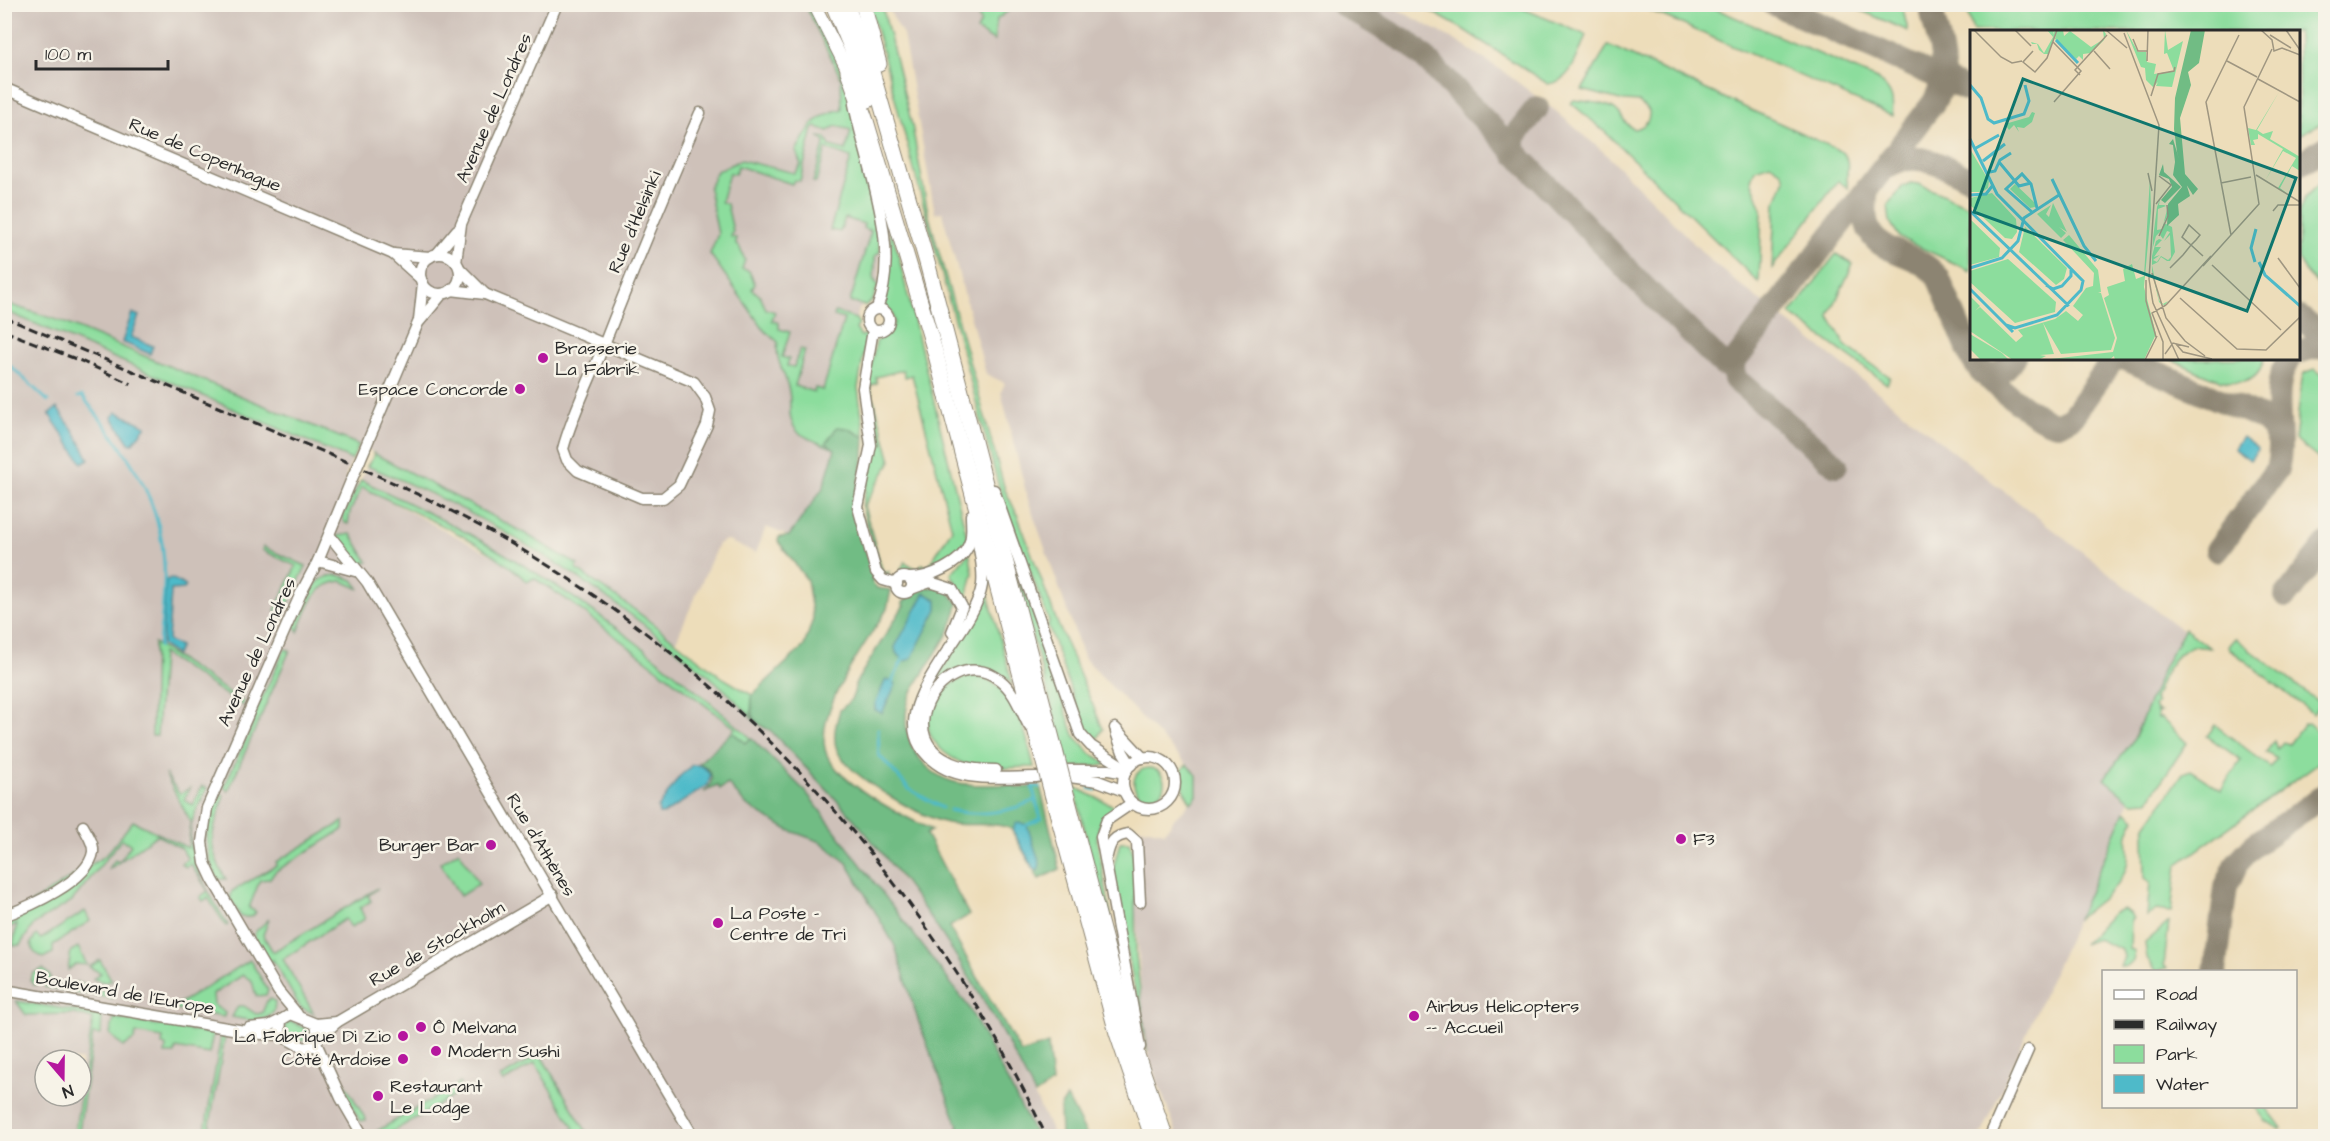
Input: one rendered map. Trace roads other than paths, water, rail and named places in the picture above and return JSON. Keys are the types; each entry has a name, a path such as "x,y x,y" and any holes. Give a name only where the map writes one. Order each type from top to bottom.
{"highway":[{"path":"834,4 861,76 920,300"},
{"path":"846,4 872,72 928,266 1046,752"},
{"path":"863,4 893,116 928,266"},
{"path":"848,71 866,121 920,300 1046,752 1128,1029 1151,1103 1165,1137"},
{"path":"1060,797 1116,1033 1152,1137"}],"main road":[{"path":"814,4 848,71"}],"street":[{"name":"Avenue de Londres","path":"433,256 461,224 557,4"},
{"path":"848,71 885,241 884,281 877,308"},
{"name":"Rue de Copenhague","path":"4,88 393,254 422,281"},
{"name":"Rue d'Helsinki","path":"447,292 485,294 603,345 694,382 705,397 710,411 707,425 679,485 663,498 642,498 578,471 567,460 563,449 603,345 639,253 700,113"},
{"name":"Avenue de Londres","path":"458,266 461,224"},
{"name":"Rue de Copenhague","path":"393,254 433,256"},
{"path":"444,255 458,266 458,282 447,292 431,292 422,281 422,267 433,256 444,255"},
{"name":"Rue d'Helsinki","path":"458,266 485,294"},
{"name":"Avenue de Londres","path":"297,1014 278,991 208,872 203,852 202,830 207,808 234,743 303,587 318,561 418,323 422,281"},
{"name":"Avenue de Londres","path":"418,323 447,292"},
{"path":"877,308 885,311 889,320 884,329 873,330 868,326 866,318 870,311 877,308"},
{"path":"873,330 863,388 871,445 858,507 876,572 883,580 897,584 900,579 909,584 930,582 952,589"},
{"path":"936,355 957,463 980,555 982,585 972,613 915,710 918,742 927,757 941,768 960,774 980,778 1036,774 979,770 942,760 932,752 925,738 924,712 930,698 950,676 965,671 981,671 999,679 1010,690 1046,752"},
{"path":"952,358 990,479 1080,734 1091,746 1128,769"},
{"path":"909,584 952,564 964,553 970,541 971,515"},
{"name":"Rue d'Athènes","path":"328,535 367,582 455,734 553,895 693,1137"},
{"path":"318,561 358,572"},
{"path":"942,661 946,643 958,622 962,607 952,589 948,574 952,564"},
{"path":"1124,791 1128,769 1115,728 1143,758"},
{"path":"1143,758 1159,759 1169,765 1175,777 1175,791 1168,802 1159,808 1146,810 1132,804 1124,791 1069,774 1128,769 1143,758"},
{"path":"1132,804 1112,816 1104,826 1101,837 1151,1103"},
{"path":"4,916 60,890 91,859 93,846 83,826"},
{"path":"1106,859 1113,840 1119,835 1128,834 1133,837 1139,855 1140,902"},
{"name":"Rue de Stockholm","path":"317,1041 337,1022 553,895"},
{"name":"Boulevard de l'Europe","path":"4,990 261,1034 280,1035"},
{"name":"Avenue de Londres","path":"278,991 282,1019"},
{"path":"340,1098 317,1041 316,1024 297,1014 282,1019 280,1035 304,1048 340,1098 363,1137"},
{"name":"Boulevard de l'Europe","path":"240,1029 269,1026 282,1019"},
{"name":"Rue de Stockholm","path":"316,1024 337,1022"},
{"path":"304,1048 317,1041"},
{"path":"1990,1137 2028,1050"}],"water":[{"path":"132,313 139,316 131,337 153,346 150,354 122,342"},
{"path":"57,408 74,431 89,459 82,463 49,414"},
{"path":"117,412 146,426 132,444 129,443 112,417"},
{"path":"2242,437 2258,449 2250,460 2234,448"},
{"path":"171,578 186,586 184,589 171,590 168,641 180,646 176,655 162,645 166,580"},
{"path":"925,593 937,600 937,609 911,659 905,661 896,653 895,647"},
{"path":"886,679 896,684 882,713 875,710 875,704"},
{"path":"692,765 701,766 707,771 710,776 708,785 664,814 659,814 658,808 679,777"},
{"path":"1019,822 1027,825 1040,864 1038,871 1034,869 1013,831 1015,824"}],"waterway":[{"path":"4,360 48,401"},
{"path":"78,397 82,396 125,453 148,494 156,515 164,563 164,594 159,647"},
{"path":"892,682 903,659"},
{"path":"878,729 879,755 909,789 942,808"},
{"path":"1027,825 1041,819 1032,786 1040,787"},
{"path":"1089,788 1096,790"},
{"path":"950,810 972,813 994,812 1015,808 1035,800"}],"railway":[{"path":"4,317 313,447 423,497 476,524 568,578 655,640 736,709 811,784 880,865 942,951 998,1041 1046,1136"},
{"path":"4,331 81,361 131,384"}],"place":[{"name":"Brasserie La Fabrik","path":"543,358"},
{"name":"Espace Concorde","path":"520,389"},
{"name":"F3","path":"1681,839"},
{"name":"Burger Bar","path":"491,845"},
{"name":"La Poste - Centre de Tri","path":"718,923"},
{"name":"Airbus Helicopters -- Accueil","path":"1414,1016"},
{"name":"Ô Melvana","path":"421,1027"},
{"name":"La Fabrique Di Zio","path":"403,1036"},
{"name":"Modern Sushi","path":"436,1051"},
{"name":"Côté Ardoise","path":"403,1059"},
{"name":"Restaurant Le Lodge","path":"378,1096"}]}
